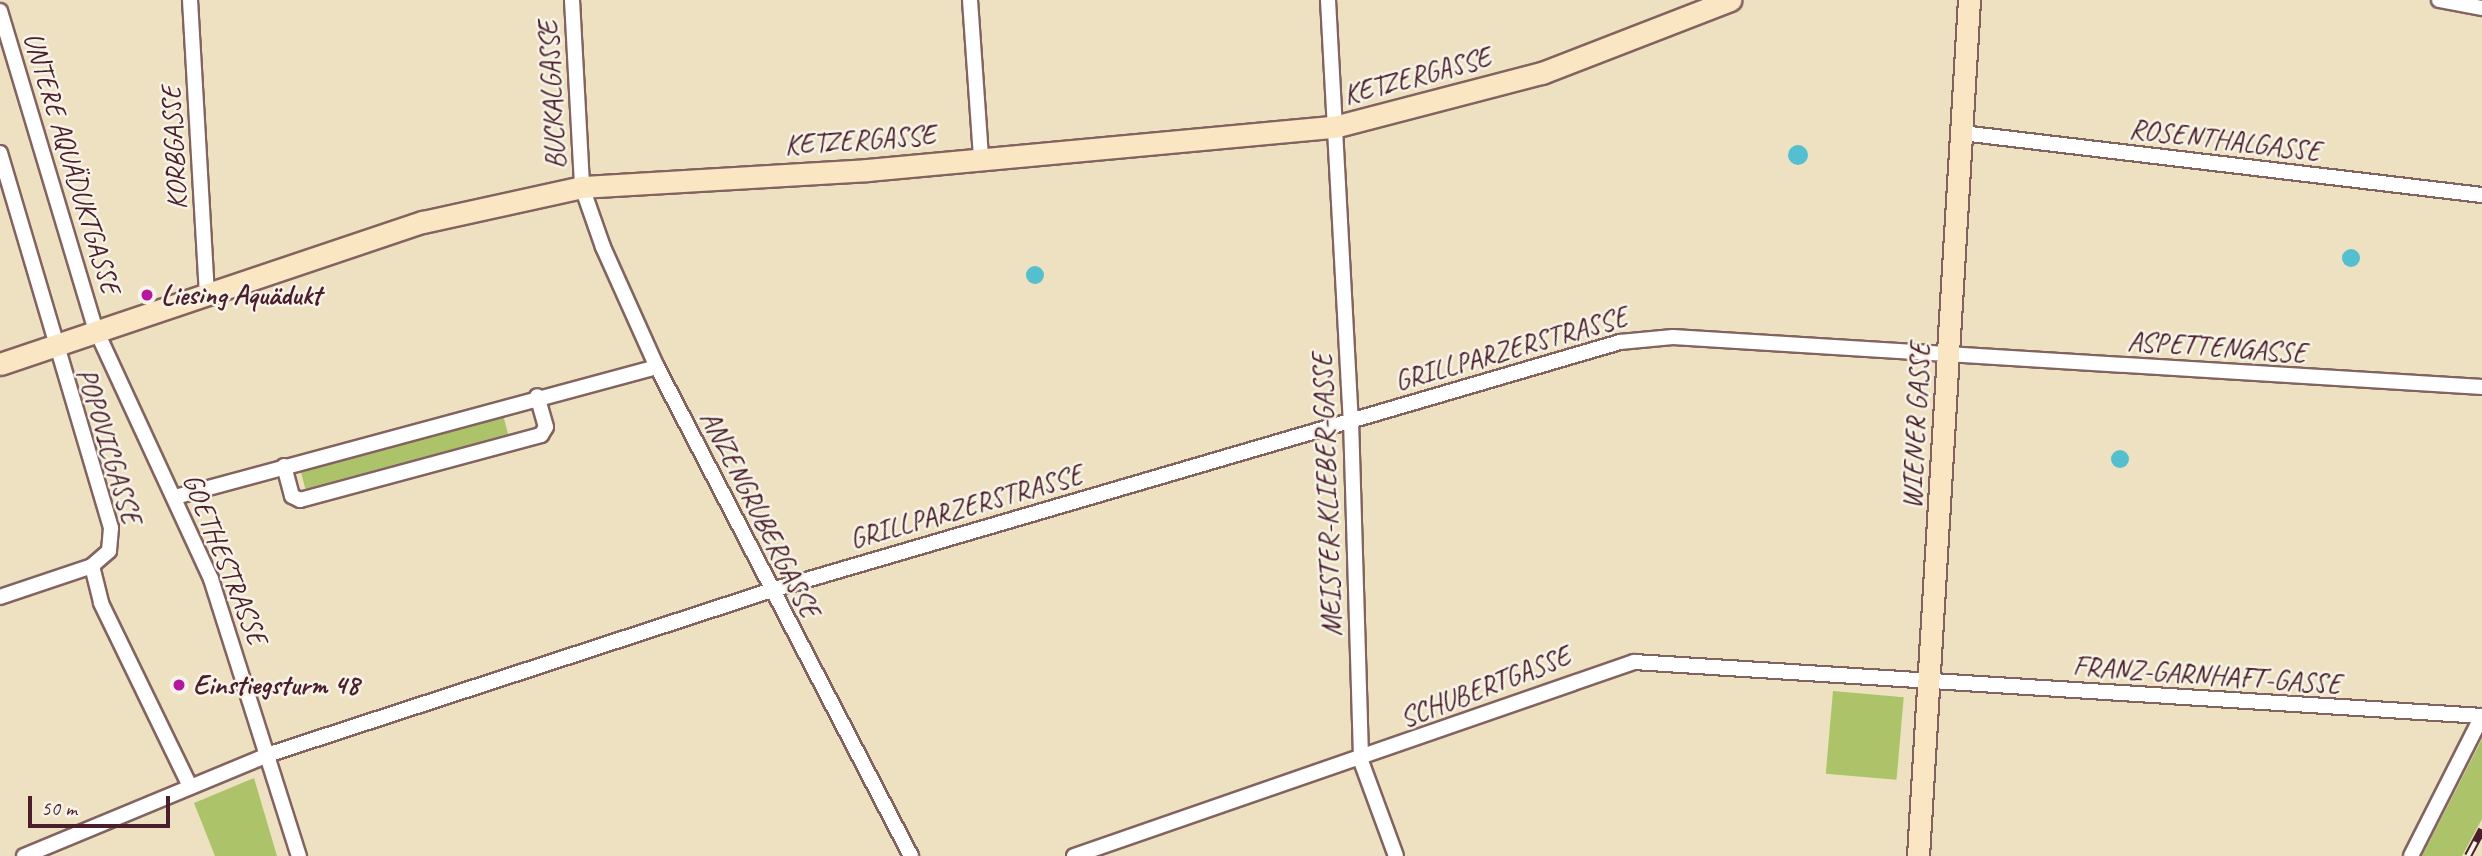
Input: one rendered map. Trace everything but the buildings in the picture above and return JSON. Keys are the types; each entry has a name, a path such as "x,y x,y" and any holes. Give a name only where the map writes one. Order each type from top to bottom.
{"main road":[{"name":"KETZERGASSE","path":"0,364 423,222 582,187 981,159 1334,127 1542,73 1730,0"},
{"name":"WIENER GASSE","path":"1918,856 1969,0"}],"street":[{"name":"KORBGASSE","path":"190,0 207,293"},
{"name":"BUCKALGASSE","path":"572,0 582,187"},
{"path":"970,0 981,159"},
{"name":"MEISTER-KLIEBER-GASSE","path":"1328,0 1351,420 1361,761 1396,856"},
{"path":"2439,0 2482,8"},
{"name":"UNTERE AQUÄDUKTGASSE","path":"0,11 96,330"},
{"name":"ROSENTHALGASSE","path":"1962,133 2482,195"},
{"path":"0,153 57,343"},
{"name":"ANZENGRUBERGASSE","path":"582,187 657,367 911,856"},
{"name":"GOETHESTRASSE","path":"96,330 212,579 270,754 299,856"},
{"name":"GRILLPARZERSTRASSE","path":"24,856 189,784 270,754 772,590 1351,420 1646,337 1949,355"},
{"name":"POPOVICGASSE","path":"57,343 113,542 92,566"},
{"name":"ASPETTENGASSE","path":"1949,355 2482,387"},
{"path":"175,497 537,396 657,367"},
{"path":"284,466 292,496 300,500 541,435 546,427 537,396"},
{"path":"0,597 92,566 101,603 189,784"},
{"name":"SCHUBERTGASSE","path":"1074,856 1361,761 1619,664 1929,680"},
{"name":"FRANZ-GARNHAFT-GASSE","path":"1929,680 2482,716"},
{"path":"2411,856 2482,716"}],"green space":[{"path":"503,415 508,434 305,489 300,469"},
{"path":"1833,691 1904,697 1896,780 1826,774"},
{"path":"2482,739 2482,819 2462,856 2422,856"},
{"path":"254,778 277,856 215,856 194,803"}],"water":[{"path":"1794,145 1802,145 1808,155 1802,165 1794,165 1788,159 1788,151"},
{"path":"2351,249 2357,252 2360,258 2357,264 2351,267 2345,264 2342,258 2345,252"},
{"path":"1035,266 1041,269 1044,275 1041,281 1035,284 1029,281 1026,275 1029,269"},
{"path":"2120,450 2126,453 2129,459 2126,465 2120,468 2114,465 2111,459 2114,453"}],"railway":[{"path":"2468,856 2482,830"}],"place":[{"name":"Liesing Aquädukt","path":"147,295"},
{"name":"Einstiegsturm 48","path":"179,685"}]}
